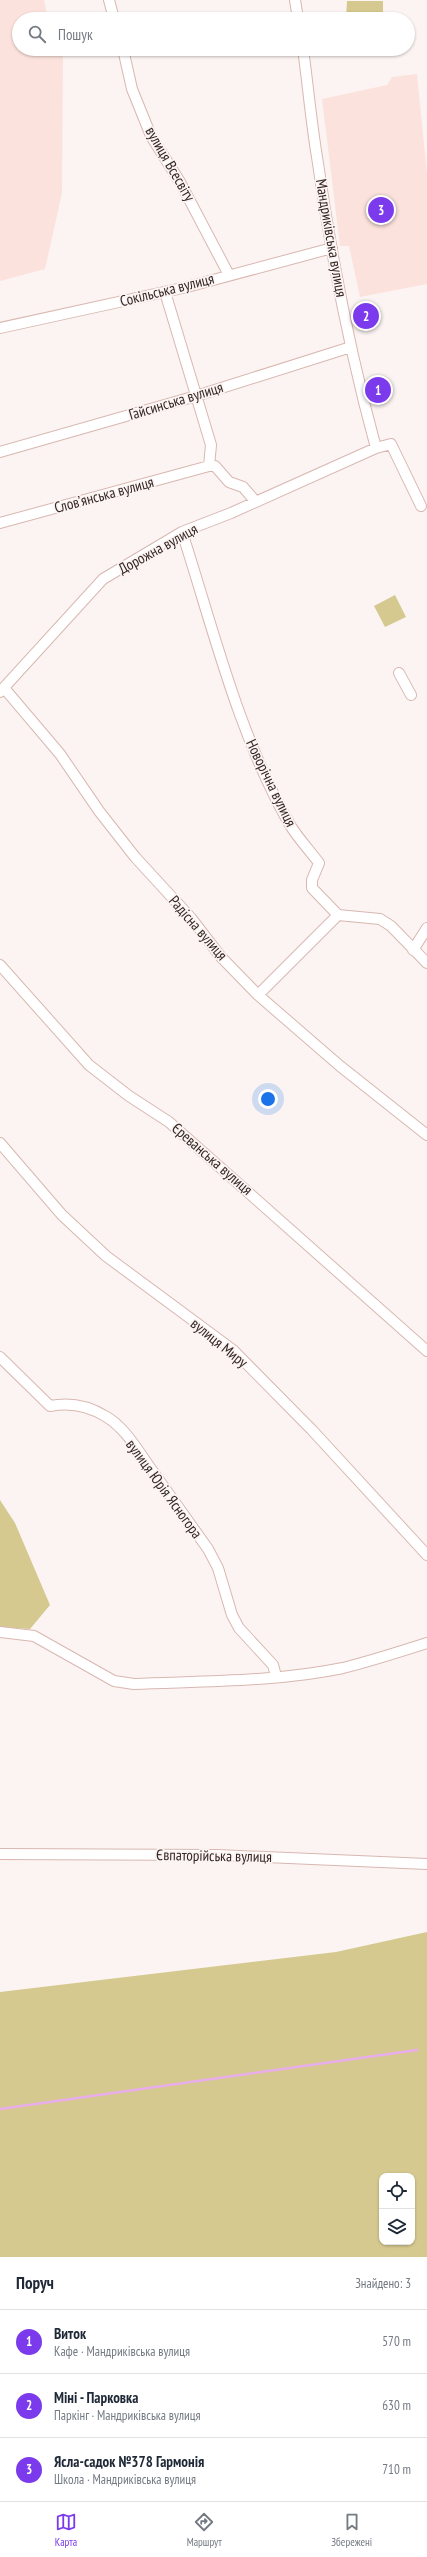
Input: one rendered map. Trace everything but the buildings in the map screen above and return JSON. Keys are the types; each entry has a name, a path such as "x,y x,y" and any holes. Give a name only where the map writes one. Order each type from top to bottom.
{"street":[{"path":"109,0 112,12"},
{"path":"295,0 297,12"},
{"name":"вулиця Всесвіту","path":"125,56 132,89 151,136 180,182 229,275"},
{"name":"Мандриківська вулиця","path":"304,56 317,157 332,248 351,347 376,448"},
{"name":"Сокільська вулиця","path":"0,328 165,292 332,248"},
{"path":"165,292 211,446 209,466 215,466 229,482 243,487 256,502"},
{"name":"Гайсинська вулиця","path":"0,452 196,396 351,347"},
{"path":"376,448 391,444 421,506"},
{"name":"Дорожна вулиця","path":"2,690 103,579 182,532 256,502 376,448"},
{"name":"Словʼянська вулиця","path":"0,523 209,466"},
{"name":"Новорічна вулиця","path":"182,532 225,672 254,754 290,826 319,863 312,880 312,888 338,915"},
{"path":"399,673 411,695"},
{"name":"Радісна вулиця","path":"2,690 60,754 99,811 134,857 191,918 221,957 258,995 340,1066 427,1135"},
{"path":"258,995 338,915 380,918 391,926 427,963"},
{"path":"413,950 427,928"},
{"name":"Єреванська вулиця","path":"0,965 89,1065 129,1096 170,1122 427,1351"},
{"name":"вулиця Миру","path":"0,1143 62,1215 106,1256 233,1350 312,1430 427,1555"},
{"name":"вулиця Юрія Ясногора","path":"0,1357 50,1406 64,1403 81,1404 105,1416 115,1423 132,1443 208,1549 218,1568 232,1615 239,1628 273,1665 276,1676"},
{"path":"0,1632 34,1636 93,1671 124,1684 276,1676 342,1668 427,1643"},
{"name":"Євпаторійська вулиця","path":"0,1854 217,1855 427,1864"}],"shaded area":[{"path":"0,0 44,0 47,12 12,12 12,56 63,57 62,193 45,269 0,281"},
{"path":"347,1 383,1 383,12 346,12"},
{"path":"417,74 427,174 427,284 360,297 349,246 340,246 322,99 387,85 392,77"},
{"path":"395,595 406,617 385,627 374,606"},
{"path":"0,1500 15,1523 50,1605 30,1629 0,1627"},
{"path":"427,1932 427,2257 0,2257 0,1992 336,1952"}],"waterway":[{"path":"0,2109 417,2050"}],"place":[{"name":"Ясла-садок №378 Гармонія","path":"381,210"},
{"name":"Міні - Парковка","path":"366,316"},
{"name":"Виток","path":"378,390"}]}
